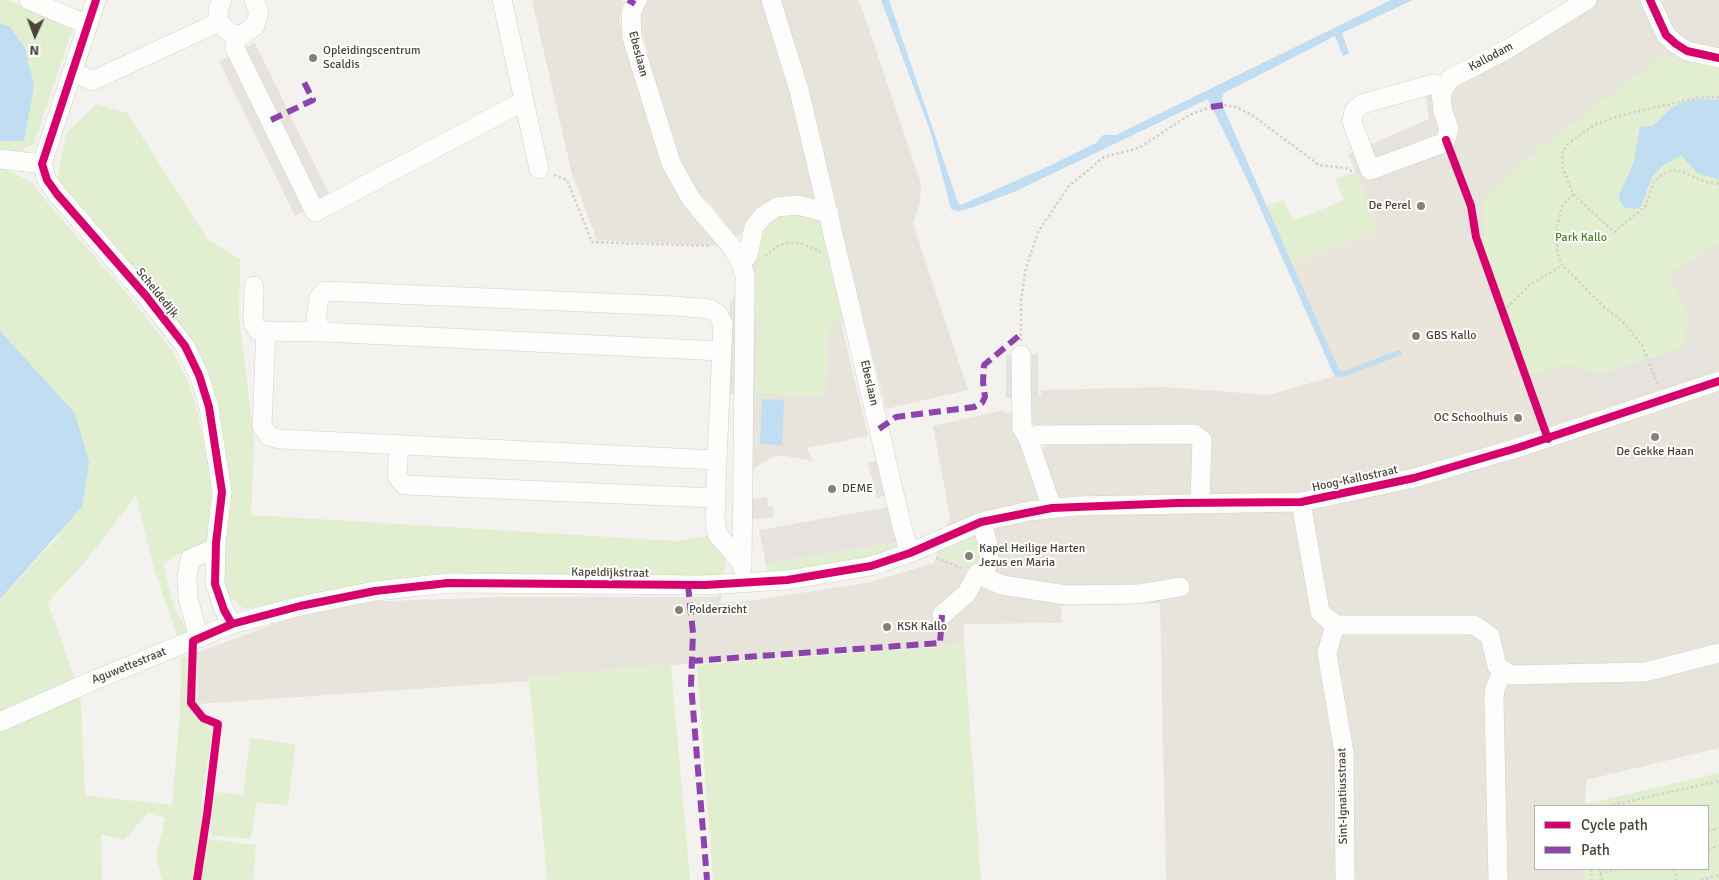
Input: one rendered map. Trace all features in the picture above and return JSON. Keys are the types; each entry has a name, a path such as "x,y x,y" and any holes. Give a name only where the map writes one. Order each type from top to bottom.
{"street":[{"path":"29,0 88,25"},
{"path":"0,159 42,164 96,0"},
{"path":"222,0 218,10 219,22 229,32 236,34 243,34 255,26 259,12 254,0"},
{"path":"502,0 539,169"},
{"name":"Ebeslaan","path":"638,0 631,13 632,38 672,163 692,199 740,262"},
{"name":"Ebeslaan","path":"771,0 799,90 830,213 902,527 917,551"},
{"name":"Kallodam","path":"1445,86 1463,71 1511,47 1587,0"},
{"path":"1650,0 1666,35 1676,44 1687,51 1719,58"},
{"path":"72,71 92,81 219,22"},
{"path":"236,34 235,48 315,212 524,101"},
{"path":"1433,84 1445,86 1440,101 1449,128 1446,140 1370,170 1352,122 1354,111 1362,104 1433,84"},
{"name":"Scheldedijk","path":"42,164 47,180 57,194 146,296 185,346 199,374 209,407 222,492 216,548 215,584 224,610 232,624"},
{"path":"742,584 740,262 748,255 754,227 764,215 777,207 798,205 830,213"},
{"path":"254,286 253,322 258,330 722,351"},
{"path":"324,332 316,320 319,298 325,290 710,309 718,314 723,324 717,460 717,534 742,563"},
{"path":"266,331 262,426 269,436 279,439 717,460"},
{"path":"1021,355 1022,428 1028,438 1052,508"},
{"name":"Hoog-Kallostraat","path":"981,522 1052,508 1301,502 1414,478 1548,439 1719,381"},
{"path":"1028,438 1038,435 1194,434 1202,440 1200,503"},
{"path":"399,445 397,476 404,485 716,498"},
{"path":"1301,502 1320,612 1335,625 1474,625 1490,636 1497,666 1510,675 1518,676 1645,672 1719,653"},
{"path":"942,615 967,593 978,574 986,569 989,559 986,534 981,522"},
{"name":"Kapeldijkstraat","path":"232,624 300,606 375,591 448,583 742,584 847,570 871,566 917,551 981,522"},
{"path":"199,638 188,598 190,558 216,548"},
{"path":"978,574 1002,585 1066,596 1138,594 1180,587"},
{"name":"Aguwettestraat","path":"0,722 232,624"},
{"name":"Sint-Ignatiusstraat","path":"1335,625 1327,653 1344,753 1345,880"},
{"path":"1498,880 1494,700 1496,688 1503,671"}],"path":[{"path":"1719,97 1701,97 1618,116 1596,124 1580,133 1568,144 1562,154 1562,168 1574,194 1614,232 1646,205 1653,183 1663,174 1672,170 1683,172 1706,182 1719,184"},
{"path":"1224,105 1236,107 1252,115 1319,165 1346,168 1357,174 1370,170"},
{"path":"1021,355 1021,300 1026,268 1038,232 1069,186 1104,156 1139,148 1189,115 1211,107"},
{"path":"539,169 567,180 592,242 740,262 786,243 800,243 812,246 842,268"},
{"path":"1574,194 1562,206 1557,226 1558,251 1562,265 1603,306 1624,322 1642,344 1664,401"},
{"path":"1503,311 1530,285 1562,265"},
{"path":"1499,302 1506,320"},
{"path":"917,551 978,574"},
{"path":"1612,805 1719,781"},
{"path":"1600,871 1602,880"},
{"path":"1701,880 1719,876"}],"shaded area":[{"path":"532,0 620,0 624,2 619,22 632,62 649,57 640,23 642,11 649,0 859,0 921,183 920,203 913,223 968,390 886,409 850,265 827,265 868,436 807,448 813,461 774,456 748,472 751,395 729,394 724,493 730,304 762,248 753,214 741,235 735,236 708,201 694,212 720,246 597,240 572,174"},
{"path":"1572,0 1719,0 1719,748 1586,780 1585,805 1534,805 1534,870 1584,870 1583,880 1506,880 1506,876 1489,877 1489,880 1166,880 1160,603 1061,606 1061,623 964,624 964,645 671,665 530,677 530,681 198,704 196,653 291,618 362,602 504,597 719,597 724,527 721,603 756,600 871,582 934,563 950,517 933,426 1003,410 1005,413 1011,412 1028,462 1042,457 1044,447 1051,441 1051,427 1036,427 1030,421 1030,396 1041,396 1041,390 1165,387 1269,395 1338,375 1292,262 1378,230 1348,154 1429,119 1425,88"},
{"path":"255,43 331,198 295,216 219,61"},
{"path":"1431,127 1435,136 1366,164 1362,154"},
{"path":"1440,151 1444,161 1375,187 1371,177"},
{"name":"GBS Kallo","path":"1378,230 1390,242 1418,231 1435,274 1476,258 1501,327 1507,326 1537,426 1475,445 1468,422 1457,426 1425,344 1339,375 1292,262"},
{"path":"1697,344 1710,376 1604,408 1594,376"},
{"path":"1038,354 1039,397 1006,398 1006,355"},
{"path":"878,460 887,495 877,498 868,463"},
{"path":"767,497 768,507 773,507 773,517 752,520 751,500"},
{"path":"890,507 897,542 766,564 759,530"}],"green space":[{"path":"0,0 7,0 73,28 34,144 17,152 0,151 0,141 24,141 10,27 0,23"},
{"name":"Park Kallo","path":"1661,56 1719,67 1719,243 1669,274 1690,317 1682,348 1598,374 1568,364 1529,376 1484,248 1482,209 1486,195 1543,146"},
{"path":"97,104 127,113 208,240 240,259 239,318 254,439 251,515 675,541 712,535 726,549 724,576 402,579 346,587 257,608 243,608 229,597 223,581 208,387 57,181 66,133"},
{"path":"0,168 10,171 35,185 47,202 136,304 174,353 187,379 197,410 213,486 210,532 205,544 175,555 163,566 175,609 189,634 178,639 155,571 136,495 85,562 48,602 81,698 85,797 92,796 172,805 180,713 181,656 188,658 187,673 212,735 201,802 208,839 256,845 253,880 162,880 156,858 165,818 148,813 124,840 101,834 102,880 0,880 0,599 58,537 75,413 0,331"},
{"path":"1355,173 1378,230 1292,262 1266,206 1284,200 1293,221 1344,200 1335,179"},
{"path":"792,211 806,215 822,228 846,322 830,321 826,397 755,394 759,318 754,318 757,246 760,232 768,221 779,214"},
{"path":"968,537 977,537 982,560 971,568 941,558 942,549"},
{"path":"897,542 897,546 889,553 825,567 824,564 818,565 818,568 772,574 767,571 766,564"},
{"path":"964,645 981,880 713,880 697,665"},
{"path":"671,665 690,880 547,880 529,677"},
{"path":"250,738 295,744 288,806 256,802 251,839 210,835 215,792 243,795"},
{"path":"1719,773 1719,880 1583,880 1584,870 1709,870 1709,805 1585,804"}],"water":[{"path":"881,0 889,0 958,203 961,205 1096,143 1103,135 1116,135 1391,0 1413,0 1342,33 1349,53 1343,56 1335,36 1224,93 1222,98 1224,109 1339,370 1344,371 1398,350 1402,352 1401,355 1346,376 1337,377 1334,375 1254,194 1208,99 1014,192 965,210 957,211 951,209 931,133"},
{"path":"0,23 10,27 25,48 34,86 24,141 0,141"},
{"path":"1700,99 1719,100 1719,179 1697,173 1681,155 1662,166 1652,177 1641,206 1636,209 1625,208 1619,200 1619,195 1633,165 1640,127 1653,126 1669,110 1680,103"},
{"path":"0,331 75,413 89,463 82,507 0,599"},
{"path":"762,399 784,400 782,445 760,444"}],"marked path":[{"path":"628,0 635,4"},
{"path":"271,120 313,100 304,82"},
{"path":"1211,107 1224,105"},
{"path":"879,429 896,417 974,407 982,403 985,397 983,382 984,365 1021,334"},
{"path":"688,585 693,633 691,684 707,880"},
{"path":"691,661 940,643 942,615"}],"cycle path":[{"path":"96,0 42,164 47,180 57,194 146,296 185,346 199,375 209,407 222,492 216,543 215,584 224,610 232,624"},
{"path":"1650,0 1666,35 1676,44 1687,51 1719,58"},
{"path":"1446,140 1471,206 1476,237 1548,439"},
{"path":"197,880 218,724 203,718 191,703 193,641 232,624 300,606 375,591 448,583 705,585 787,580 871,566 910,553 981,522 1052,508 1178,503 1301,502 1414,478 1517,448 1719,381"}],"place":[{"name":"Opleidingscentrum Scaldis","path":"313,58"},
{"name":"De Perel","path":"1421,206"},
{"name":"GBS Kallo","path":"1416,336"},
{"name":"OC Schoolhuis","path":"1518,418"},
{"name":"De Gekke Haan","path":"1655,437"},
{"name":"DEME","path":"832,489"},
{"name":"Kapel Heilige Harten Jezus en Maria","path":"969,556"},
{"name":"Polderzicht","path":"679,610"},
{"name":"KSK Kallo","path":"887,627"}]}
